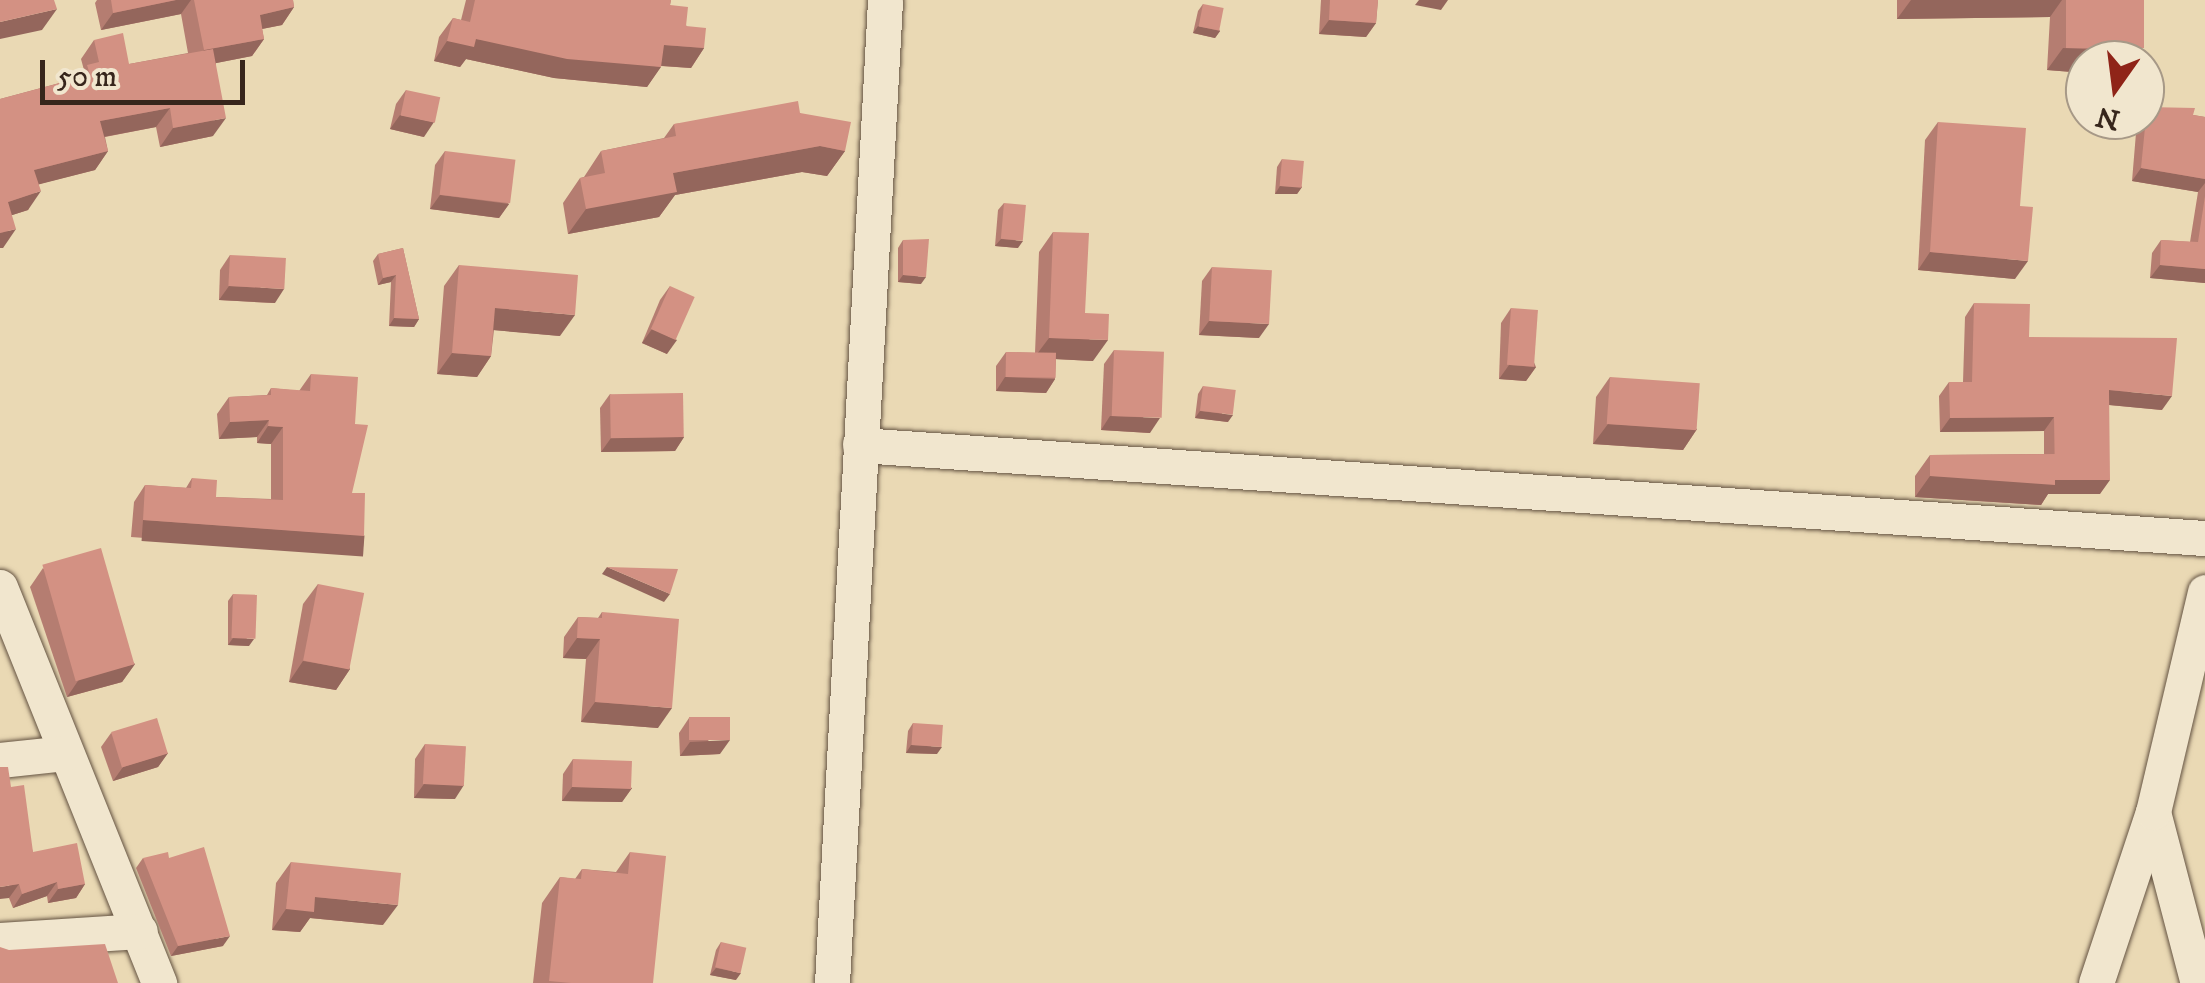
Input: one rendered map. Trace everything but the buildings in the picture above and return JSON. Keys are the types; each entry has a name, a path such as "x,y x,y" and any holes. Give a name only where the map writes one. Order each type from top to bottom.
{"street":[{"path":"832,983 885,0"},
{"path":"860,445 2205,538"},
{"path":"2096,983 2152,812 2205,592"},
{"path":"1,595 160,983"},
{"path":"0,760 66,754"},
{"path":"2152,812 2198,983"},
{"path":"0,940 140,931"}]}
